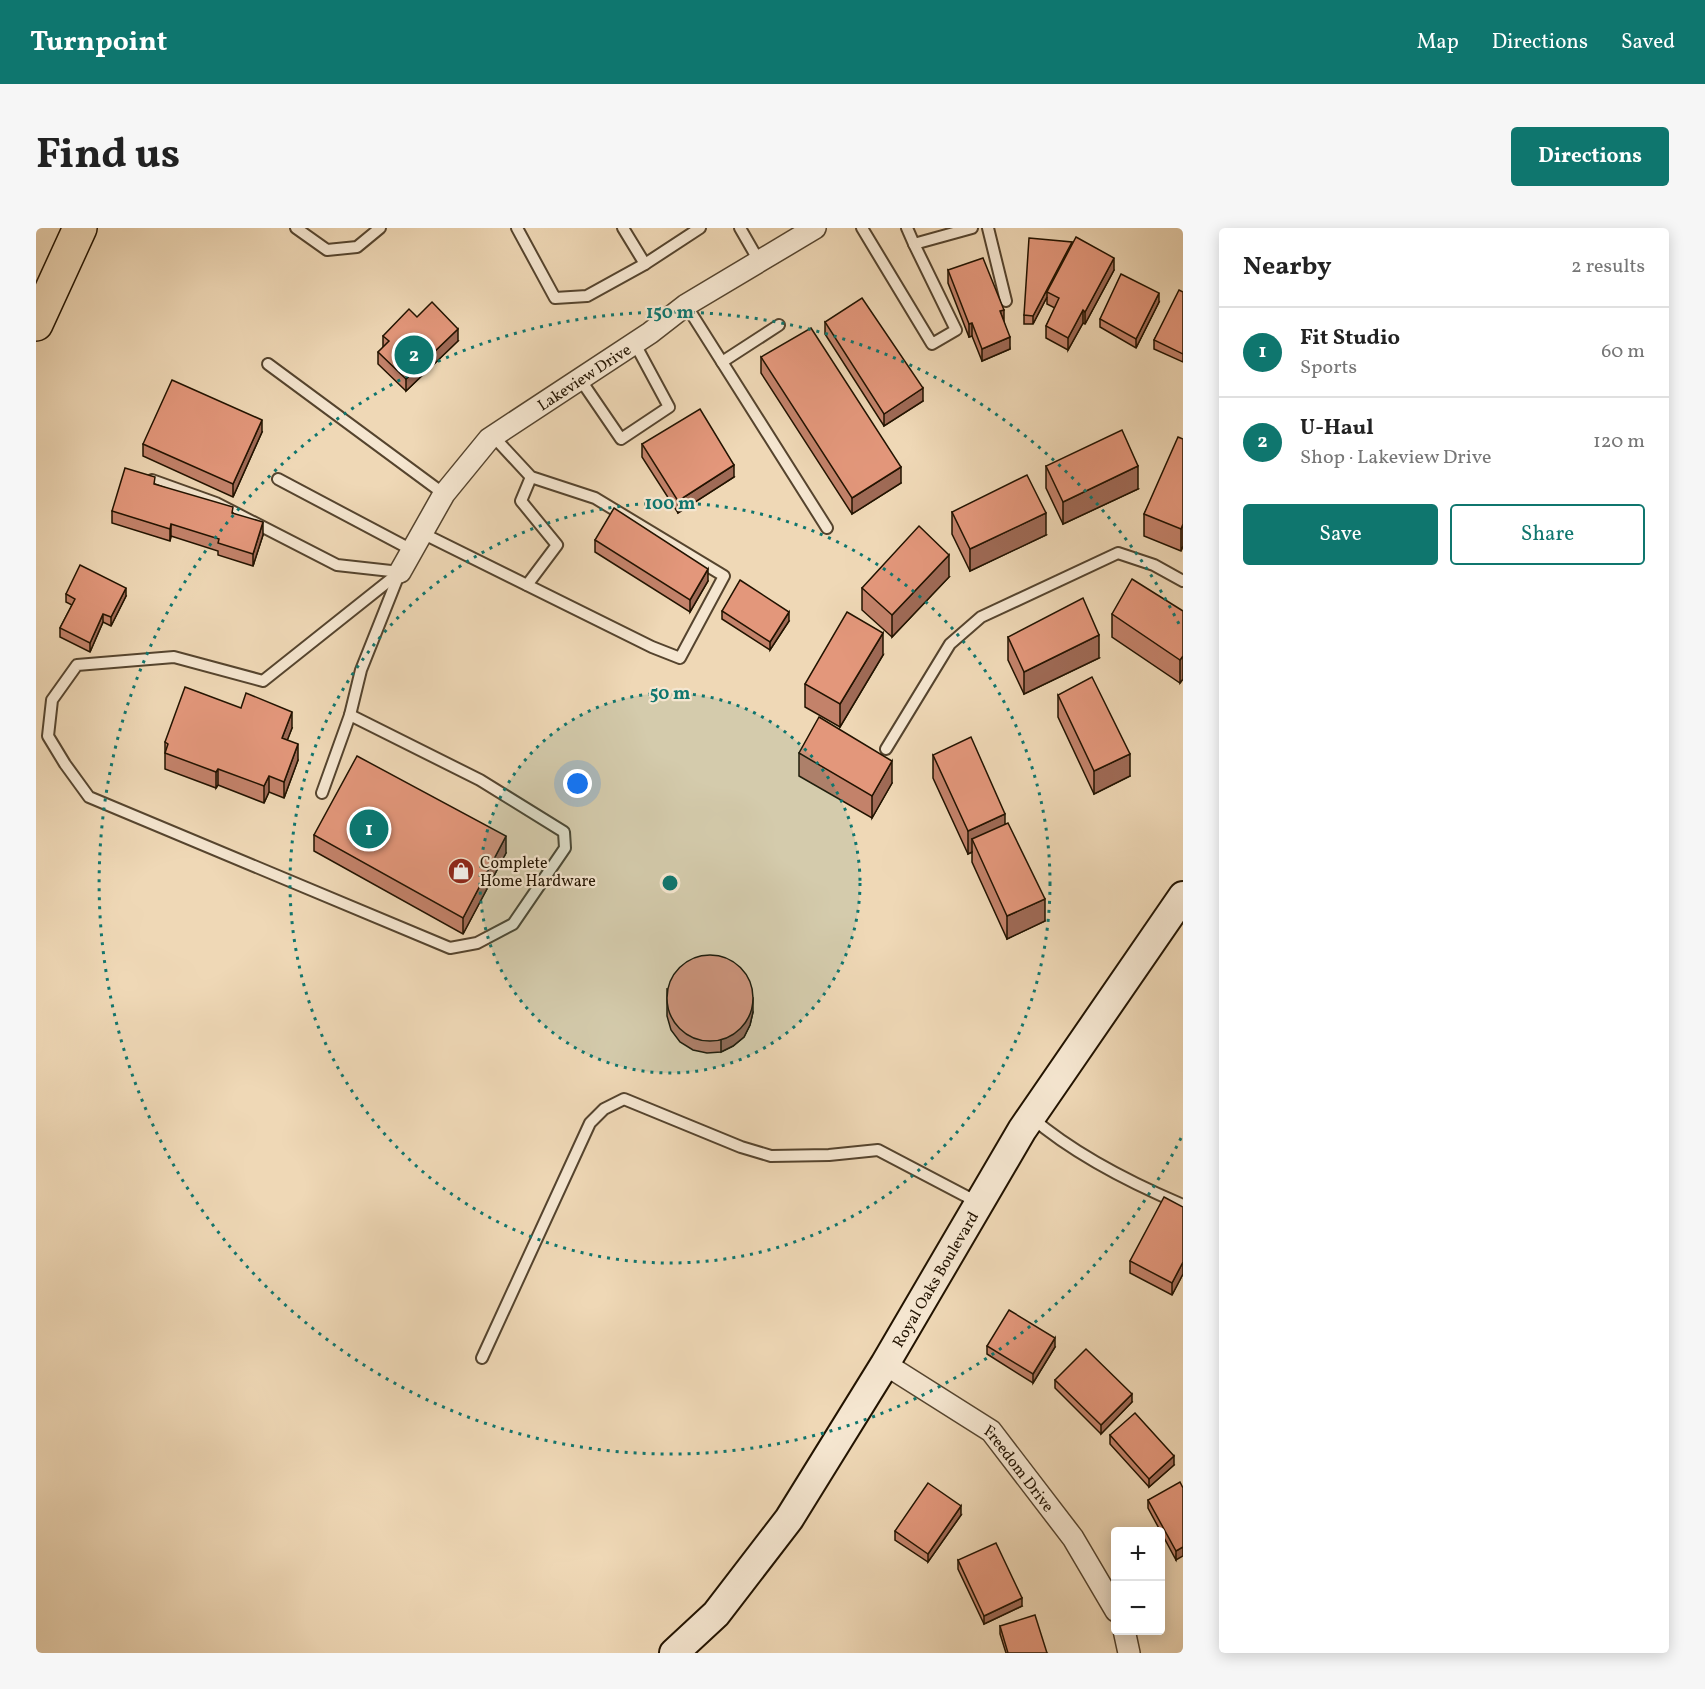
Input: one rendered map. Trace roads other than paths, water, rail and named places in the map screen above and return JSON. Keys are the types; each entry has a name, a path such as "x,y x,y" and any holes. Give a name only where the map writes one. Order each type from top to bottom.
{"highway":[{"path":"36,324 80,228"}],"main road":[{"name":"Royal Oaks Boulevard","path":"675,1653 716,1614 789,1519 885,1364 1031,1117 1183,896"}],"street":[{"name":"Lakeview Drive","path":"400,572 444,494 493,436 686,305 815,228"},
{"name":"Freedom Drive","path":"885,1364 991,1431 1073,1538 1111,1603"},
{"path":"1125,1635 1129,1653"}],"lane":[{"path":"296,228 327,250 357,247 380,228"},
{"path":"517,228 555,298 587,296 645,264 700,228"},
{"path":"623,228 645,264"},
{"path":"740,228 759,261"},
{"path":"862,228 932,344 956,330 907,228"},
{"path":"914,244 972,228"},
{"path":"988,228 1006,301"},
{"path":"686,305 827,528"},
{"path":"722,362 779,325"},
{"path":"580,379 621,439 669,407 634,342"},
{"path":"268,364 444,494"},
{"path":"278,479 417,542 527,585 652,647 680,658 724,576 595,498 531,477 493,436"},
{"path":"527,585 556,545 521,501 531,477"},
{"path":"152,480 216,503 337,565 400,572"},
{"path":"886,749 950,644 981,617 1118,553 1154,565 1183,581"},
{"path":"322,793 350,715 361,670 400,572"},
{"path":"350,715 480,780 564,832 565,848 513,924 477,944 450,948 89,797 48,736 52,700 77,665 174,657 263,681 400,572"},
{"path":"482,1358 590,1124 603,1109 624,1099 741,1148 771,1156 829,1155 878,1150 979,1203"},
{"path":"1031,1117 1056,1138 1152,1192 1183,1205"}],"place":[{"name":"U-Haul","path":"414,355"},
{"name":"Fit Studio","path":"369,829"},
{"name":"Complete Home Hardware","path":"461,871"}]}
